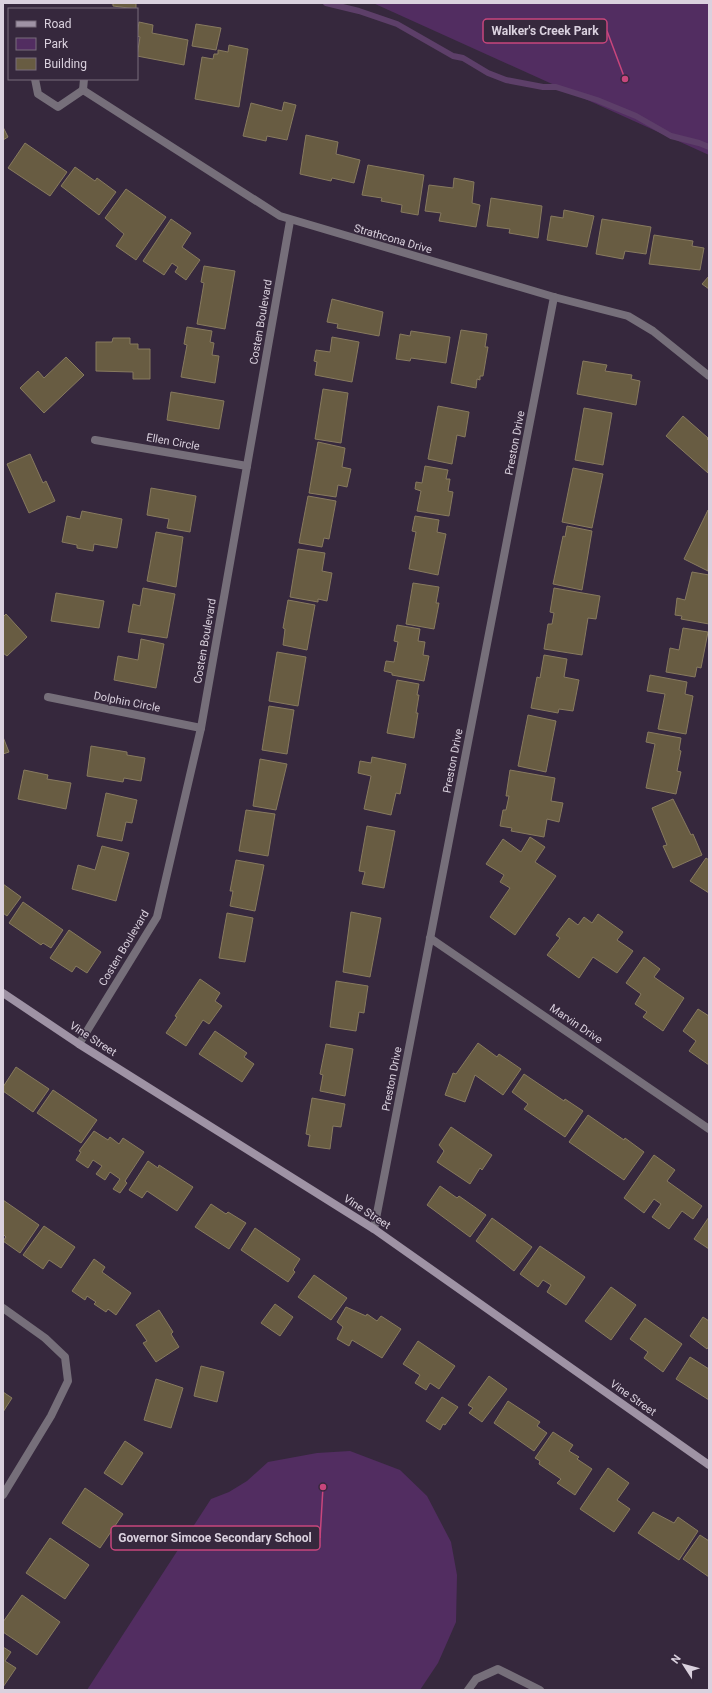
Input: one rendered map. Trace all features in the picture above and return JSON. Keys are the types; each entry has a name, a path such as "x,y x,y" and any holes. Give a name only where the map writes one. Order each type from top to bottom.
{"street":[{"path":"35,80 38,94 58,107 83,90 84,80"},
{"name":"Strathcona Drive","path":"83,90 290,221 554,297 628,316 653,331 709,376"},
{"name":"Costen Boulevard","path":"79,1044 157,917 201,728 290,221"},
{"name":"Preston Drive","path":"374,1229 554,297"},
{"name":"Ellen Circle","path":"95,440 247,466"},
{"name":"Dolphin Circle","path":"48,697 201,728"},
{"name":"Marvin Drive","path":"430,938 709,1129"},
{"name":"Vine Street","path":"3,993 79,1044 374,1229 709,1465"},
{"path":"3,1308 45,1338 65,1357 68,1380 51,1416 3,1495"},
{"path":"468,1690 476,1679 498,1669 540,1690"}],"green space":[{"path":"373,3 709,3 709,155"},
{"path":"350,1451 400,1470 427,1496 451,1542 457,1575 456,1622 438,1663 420,1690 87,1690 211,1499 229,1492 247,1481 268,1462 317,1453"}],"building":[{"path":"109,3 136,3 136,8 113,6 113,4"},
{"path":"139,22 153,25 152,33 188,40 184,65 138,56 140,37 138,36"},
{"path":"196,24 221,28 216,50 192,46"},
{"path":"229,45 248,49 239,107 195,99 202,57 213,59 214,54 218,54 218,50 228,52"},
{"path":"284,102 296,105 287,140 267,136 266,141 243,136 251,103 282,111"},
{"path":"3,127 8,137 3,140"},
{"path":"306,135 338,142 336,154 360,160 354,183 332,178 331,181 300,174"},
{"path":"25,143 67,172 50,196 8,168"},
{"path":"368,165 424,175 418,215 401,212 402,205 381,201 382,198 362,195"},
{"path":"75,167 95,181 97,178 116,192 99,215 61,186"},
{"path":"454,178 474,182 472,203 480,205 476,227 439,221 441,213 425,211 429,185 453,188"},
{"path":"126,189 166,217 136,260 116,246 124,234 105,218"},
{"path":"491,198 542,206 538,238 509,233 510,229 487,226"},
{"path":"564,210 594,216 587,247 547,240 551,216 563,218"},
{"path":"171,219 191,233 182,247 200,260 186,280 175,272 178,267 172,263 164,275 143,261"},
{"path":"602,219 651,227 646,254 625,251 623,259 596,254"},
{"path":"654,235 693,241 692,246 704,248 700,270 649,264"},
{"path":"204,266 235,271 225,329 197,324 204,283 201,282"},
{"path":"709,276 709,289 702,284"},
{"path":"332,299 383,312 379,336 337,328 338,324 327,322"},
{"path":"187,327 212,331 210,342 214,343 212,355 219,356 215,383 181,377 187,345 184,344"},
{"path":"461,330 487,334 485,347 488,347 483,376 480,376 480,380 477,379 476,388 451,383"},
{"path":"411,331 450,337 446,363 411,358 410,361 396,359 400,334 410,336"},
{"path":"332,337 359,342 352,382 315,375 317,362 314,361 316,350 330,352"},
{"path":"113,338 130,338 130,344 138,344 138,349 150,349 150,379 133,379 133,372 96,371 96,342 112,342"},
{"path":"66,357 84,375 44,413 20,388 38,371 44,378"},
{"path":"583,361 607,365 605,371 632,375 631,379 640,381 636,405 577,394"},
{"path":"323,389 348,393 341,443 315,439"},
{"path":"171,392 224,401 219,429 167,420"},
{"path":"438,406 469,412 465,437 457,435 452,464 428,459"},
{"path":"584,408 612,413 603,465 575,460"},
{"path":"683,416 708,438 708,473 666,436"},
{"path":"318,442 345,448 342,467 351,469 347,487 338,485 336,497 309,493"},
{"path":"30,454 43,483 46,481 55,501 29,513 7,464"},
{"path":"425,466 448,470 446,479 450,479 448,491 453,492 449,516 417,511 421,491 415,489 416,482 422,483"},
{"path":"573,468 603,474 592,528 562,522"},
{"path":"151,488 196,496 190,532 167,528 169,519 147,515"},
{"path":"308,496 336,501 329,539 324,538 322,547 299,543"},
{"path":"708,510 709,511 708,571 684,559"},
{"path":"82,511 122,519 117,548 94,544 93,551 77,548 77,545 62,542 67,516 80,519"},
{"path":"415,516 439,520 437,532 446,534 438,575 409,569 416,532 412,531"},
{"path":"567,526 592,531 582,590 553,584 563,536 565,537"},
{"path":"156,532 183,537 176,587 147,581"},
{"path":"298,549 325,553 322,571 332,573 327,601 318,599 318,602 290,597"},
{"path":"692,572 709,575 709,624 681,619 682,616 675,615 677,598 685,600"},
{"path":"413,583 439,587 436,603 439,603 434,629 406,624"},
{"path":"143,588 175,594 167,638 128,632 133,604 140,606"},
{"path":"554,588 600,596 596,619 588,618 582,655 544,649 548,624 552,624 554,613 550,612"},
{"path":"56,593 104,601 99,628 51,621"},
{"path":"288,600 315,605 307,650 283,645 285,629 283,628"},
{"path":"6,614 27,637 7,656 3,653 3,617"},
{"path":"397,625 420,629 418,641 425,642 423,655 429,656 424,681 392,675 392,673 384,671 386,661 394,662 398,642 394,641"},
{"path":"683,628 708,632 701,668 697,667 695,677 666,672 670,648 679,650"},
{"path":"141,639 164,644 156,688 114,680 118,656 138,660"},
{"path":"277,652 306,657 298,706 269,701"},
{"path":"544,655 567,659 564,677 579,680 573,711 559,709 558,713 531,708 537,677 540,678"},
{"path":"650,675 687,682 685,694 693,696 686,734 658,729 665,694 647,691"},
{"path":"397,680 419,684 416,713 418,713 414,738 387,733"},
{"path":"269,706 294,710 287,754 262,750"},
{"path":"528,715 556,721 546,772 518,766"},
{"path":"648,732 681,738 679,750 681,751 677,771 681,772 676,794 646,788 655,744 646,742"},
{"path":"3,737 9,752 3,754"},
{"path":"91,746 127,752 127,755 145,758 141,781 124,778 123,782 87,776"},
{"path":"372,757 406,764 400,794 396,793 391,815 364,809 371,776 358,773 360,761 371,763"},
{"path":"260,759 287,764 276,810 253,806"},
{"path":"24,770 48,775 47,779 71,783 66,809 18,799"},
{"path":"510,770 555,778 551,801 563,803 559,822 547,819 544,837 511,831 512,828 500,826 503,810 506,810 509,796 506,796"},
{"path":"106,793 137,800 132,823 126,822 122,841 97,836"},
{"path":"673,799 691,835 693,834 702,855 673,868 663,846 667,845 652,808"},
{"path":"246,810 275,814 268,856 239,851"},
{"path":"367,826 395,831 384,888 362,884 365,872 359,871"},
{"path":"530,837 545,847 535,862 556,876 515,935 490,917 510,888 500,882 504,875 486,864 503,839 521,852"},
{"path":"102,846 129,853 116,901 72,889 78,865 95,870"},
{"path":"706,858 709,860 709,893 690,881"},
{"path":"236,860 264,865 255,911 230,906 233,891 230,891"},
{"path":"3,884 21,897 7,916 3,913"},
{"path":"23,902 63,930 51,948 43,943 41,945 9,923"},
{"path":"351,912 381,918 370,977 343,972"},
{"path":"227,913 253,918 245,962 219,958"},
{"path":"598,914 623,932 617,940 633,951 617,973 593,957 579,978 547,955 560,938 556,935 569,918 578,925 584,917 592,923"},
{"path":"69,930 101,952 87,973 76,966 72,972 50,958"},
{"path":"644,957 660,969 654,977 684,998 663,1031 643,1017 647,1012 635,1004 641,994 626,983"},
{"path":"200,979 220,993 215,1001 222,1006 209,1024 203,1020 186,1046 166,1033 177,1017 175,1016"},
{"path":"336,981 368,986 364,1013 359,1012 356,1031 330,1027"},
{"path":"698,1009 709,1016 709,1065 689,1051 696,1041 683,1031"},
{"path":"215,1031 247,1053 244,1057 254,1064 242,1082 199,1054"},
{"path":"478,1043 497,1057 499,1054 521,1069 503,1095 475,1075 465,1102 445,1095 453,1073 456,1074"},
{"path":"326,1044 353,1049 345,1096 320,1091 323,1075 320,1074"},
{"path":"16,1067 49,1089 33,1112 3,1091 3,1087"},
{"path":"524,1074 564,1101 565,1099 583,1111 565,1137 524,1109 528,1104 512,1092"},
{"path":"53,1090 97,1120 81,1143 37,1113"},
{"path":"312,1098 345,1104 341,1127 333,1126 330,1149 308,1146 310,1135 306,1134"},
{"path":"588,1115 624,1140 625,1138 644,1152 624,1180 569,1142"},
{"path":"451,1127 492,1155 482,1170 480,1168 470,1184 437,1162 444,1151 439,1145"},
{"path":"94,1131 108,1140 110,1137 119,1144 123,1138 144,1152 125,1181 127,1183 120,1193 113,1189 120,1179 110,1172 105,1180 96,1174 102,1166 93,1160 88,1168 76,1160 81,1152 79,1151"},
{"path":"654,1155 675,1170 667,1181 702,1206 693,1219 682,1211 669,1229 652,1217 661,1204 654,1199 644,1213 624,1198"},
{"path":"148,1161 158,1168 159,1165 193,1187 177,1211 147,1191 142,1198 129,1190"},
{"path":"440,1186 457,1198 459,1196 486,1215 470,1237 427,1205"},
{"path":"3,1200 39,1225 20,1253 3,1241 6,1237 3,1234"},
{"path":"211,1204 226,1214 228,1212 246,1223 229,1249 195,1227"},
{"path":"709,1217 709,1249 694,1239"},
{"path":"492,1218 532,1247 514,1271 476,1241"},
{"path":"44,1226 75,1247 61,1268 49,1260 43,1269 23,1255"},
{"path":"255,1228 300,1259 293,1270 295,1272 288,1282 241,1250"},
{"path":"540,1246 585,1277 566,1305 547,1292 551,1285 543,1280 538,1287 520,1274"},
{"path":"94,1259 105,1267 102,1272 131,1293 116,1315 108,1309 106,1312 94,1304 96,1302 87,1296 85,1300 72,1291"},
{"path":"314,1275 347,1298 331,1320 298,1297"},
{"path":"611,1287 636,1305 611,1340 585,1321"},
{"path":"275,1304 293,1317 280,1336 261,1323"},
{"path":"346,1307 366,1316 367,1314 377,1321 381,1316 401,1329 382,1358 352,1340 349,1346 337,1339 343,1327 337,1322"},
{"path":"159,1310 173,1332 171,1334 179,1347 156,1362 143,1343 147,1341 136,1325"},
{"path":"703,1317 709,1321 709,1346 707,1349 690,1336"},
{"path":"645,1318 682,1344 663,1372 644,1358 648,1352 630,1339"},
{"path":"418,1341 455,1366 439,1389 430,1383 426,1390 415,1383 420,1375 403,1364"},
{"path":"690,1357 709,1369 709,1400 676,1379"},
{"path":"201,1366 224,1372 217,1402 194,1396"},
{"path":"489,1376 507,1389 482,1422 469,1413 473,1408 468,1405"},
{"path":"156,1379 183,1388 171,1428 144,1420"},
{"path":"3,1392 12,1398 3,1412"},
{"path":"442,1397 458,1407 445,1425 443,1424 440,1430 426,1421"},
{"path":"508,1401 540,1422 537,1426 547,1433 534,1451 494,1423"},
{"path":"553,1432 573,1445 569,1451 579,1457 577,1459 592,1469 575,1495 557,1483 561,1479 539,1464 540,1461 535,1458"},
{"path":"125,1441 143,1453 122,1485 104,1473"},
{"path":"608,1468 629,1483 617,1500 630,1509 614,1532 580,1509"},
{"path":"85,1488 123,1514 100,1548 62,1523"},
{"path":"653,1512 674,1523 678,1517 698,1531 679,1560 638,1533"},
{"path":"700,1535 709,1541 709,1577 683,1559"},
{"path":"50,1538 89,1565 65,1599 26,1573"},
{"path":"22,1595 60,1622 37,1655 3,1632 3,1622"},
{"path":"3,1647 11,1652 5,1661 16,1668 3,1687"}],"waterway":[{"path":"326,3 359,11 397,24 453,56 463,58 488,73 506,80 543,87 556,87 597,100 636,116 671,136 709,147"}],"place":[{"name":"Walker's Creek Park","path":"625,79"},
{"name":"Governor Simcoe Secondary School","path":"323,1487"}]}
